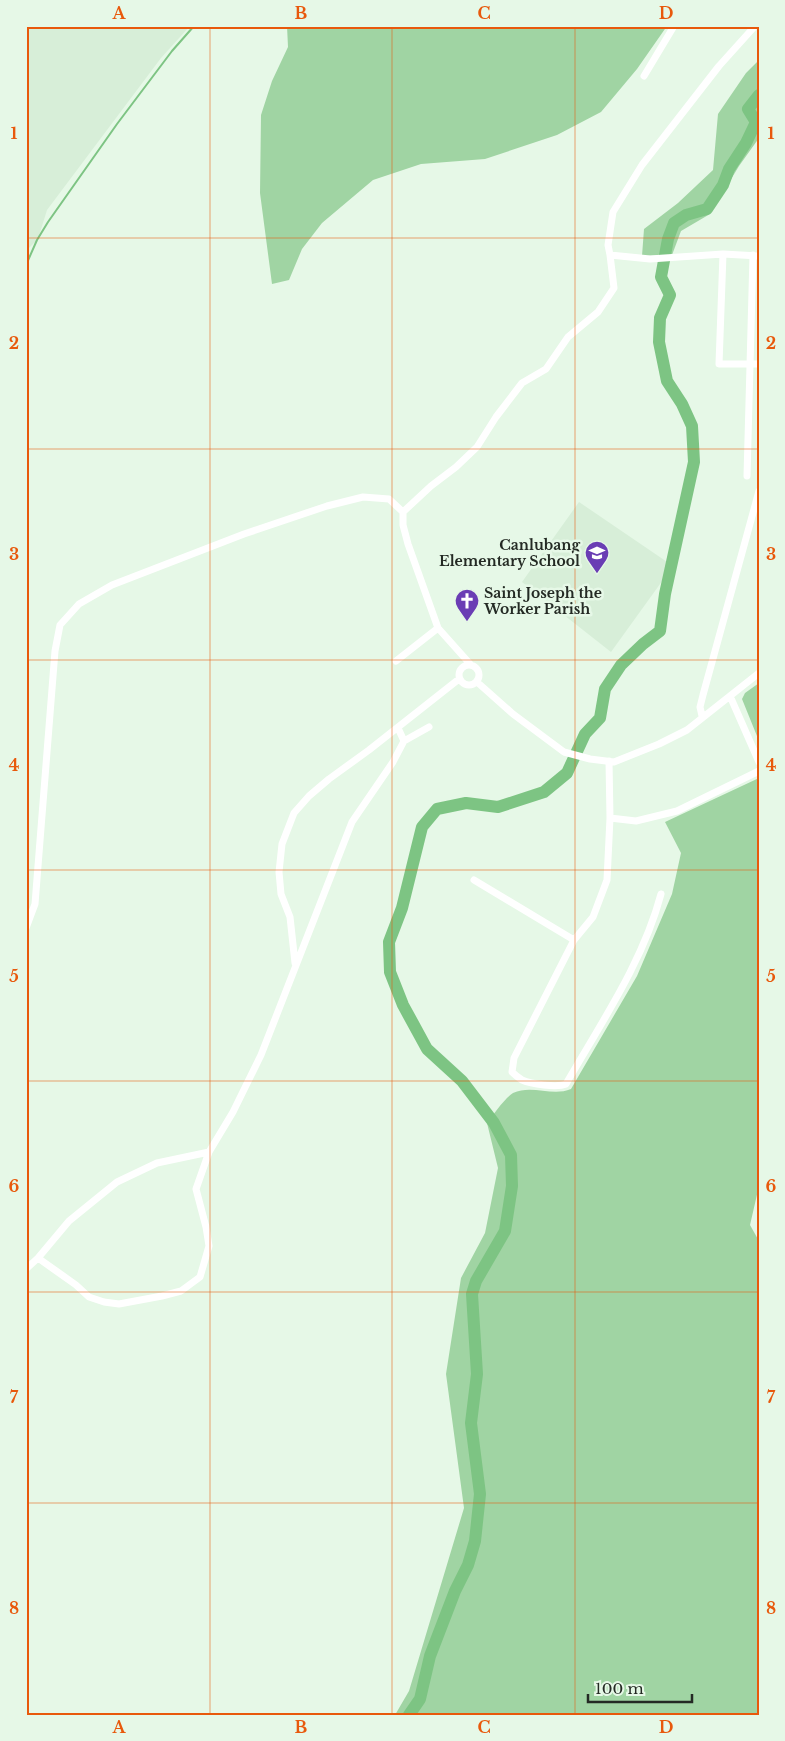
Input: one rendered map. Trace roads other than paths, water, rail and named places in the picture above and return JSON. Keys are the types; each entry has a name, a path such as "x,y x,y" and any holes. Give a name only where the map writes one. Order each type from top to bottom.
{"street":[{"path":"644,76 674,26"},
{"path":"403,512 477,447 496,417 522,383 546,369 568,337 598,312 614,288 608,245 613,212 642,165 719,66 755,26"},
{"path":"610,255 650,260 723,254 756,256 750,364 747,476"},
{"path":"723,254 719,364 759,364"},
{"path":"702,716 700,707 703,695 759,491"},
{"path":"26,928 34,904 55,651 60,625 79,604 112,585 244,534 327,506 363,497 389,499 403,512 403,525 408,544 438,628 477,669 480,675 477,682 471,686 464,684 460,679 460,672 464,666 472,665"},
{"path":"396,661 438,628"},
{"path":"477,682 513,714 564,752 590,759 614,762 660,744 687,730 702,716 759,673"},
{"path":"295,966 290,918 281,894 279,872 282,844 294,814 308,796 460,679"},
{"path":"730,696 759,762"},
{"path":"38,1258 76,1285 89,1297 119,1304 181,1291 200,1278 209,1246 196,1189 209,1152 233,1112 261,1055 352,822 393,762 404,742 428,727"},
{"path":"398,728 404,742"},
{"path":"609,761 610,818 607,880 594,917 574,940 514,1058 512,1072 522,1080 561,1086 566,1084 626,980 648,936 661,894"},
{"path":"610,818 636,821 677,811 759,771"},
{"path":"474,880 574,940"},
{"path":"26,1269 38,1258 69,1221 117,1182 157,1163 209,1152"}],"waterway":[{"path":"26,265 37,240 48,222 117,124 172,51 194,26"},
{"path":"409,1715 420,1699 430,1656 455,1591 468,1565 475,1541 480,1494 471,1423 477,1374 472,1294 476,1281 505,1231 512,1186 511,1155 494,1123 462,1081 427,1049 403,1005 390,972 389,942 402,908 422,827 437,809 466,803 498,807 544,792 567,773 585,734 600,718 605,689 621,665 660,631 665,594 694,462 692,426 682,404 667,381 659,342 660,318 670,295 661,277 668,239 674,223 686,215 707,209 723,185 729,169 746,143 756,122 748,109 759,95"}],"place":[{"name":"Canlubang Elementary School","path":"597,574"},
{"name":"Saint Joseph the Worker Parish","path":"467,622"}]}
